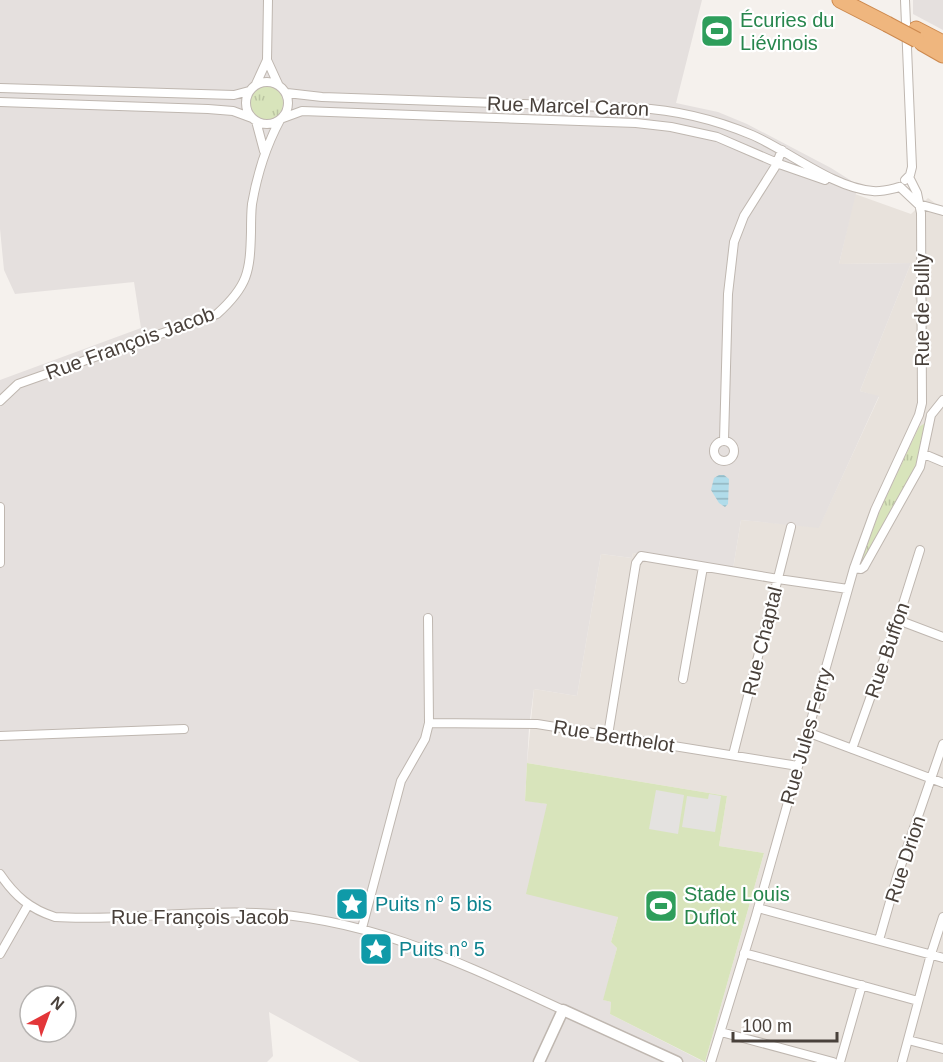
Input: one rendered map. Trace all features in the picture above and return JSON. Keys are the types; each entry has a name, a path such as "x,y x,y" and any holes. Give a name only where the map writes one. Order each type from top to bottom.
{"highway":[{"path":"840,0 889,19"},
{"path":"863,0 889,19 916,34 943,55"},
{"path":"916,34 943,43"}],"street":[{"path":"264,152 289,104 286,93 278,84 267,60 268,0"},
{"name":"Rue de Bully","path":"905,0 912,167 909,177 917,193 921,213 922,403 919,415"},
{"path":"264,152 254,120 246,108 247,96 267,60"},
{"path":"0,88 225,95 240,94 267,81 278,84"},
{"name":"Rue Marcel Caron","path":"286,93 322,97 636,108 675,112 718,123 754,136 835,180 869,191 900,187"},
{"path":"0,102 233,111 268,124 281,119"},
{"name":"Rue Marcel Caron","path":"281,119 302,111 636,123 671,127 717,137 776,162 831,181 835,180"},
{"path":"671,127 675,112"},
{"path":"724,440 728,294 734,242 744,216 770,176 782,150"},
{"name":"Rue François Jacob","path":"0,401 18,384 217,314 235,297 248,272 251,253 252,205 264,152"},
{"path":"909,177 900,187 918,204 943,211"},
{"path":"854,568 864,567 920,467 931,415 943,400"},
{"path":"919,415 931,415"},
{"name":"Rue Jules Ferry","path":"711,1062 758,908 854,568 875,510 919,415"},
{"path":"924,454 943,462"},
{"path":"0,507 0,563"},
{"name":"Rue Chaptal","path":"733,755 791,527"},
{"name":"Rue Buffon","path":"852,749 898,620 920,550"},
{"path":"608,735 636,563 641,556 848,589"},
{"path":"683,679 703,567"},
{"path":"362,928 401,781 426,739 429,723 428,618"},
{"path":"898,620 943,637"},
{"name":"Rue Berthelot","path":"429,723 537,724 798,766"},
{"path":"0,736 184,729"},
{"path":"807,732 943,783"},
{"name":"Rue Drion","path":"879,940 897,877 943,744"},
{"name":"Rue François Jacob","path":"0,874 9,887 28,905 55,918 255,913 291,915 362,928 408,942 462,963 677,1062"},
{"path":"0,954 28,905"},
{"path":"758,908 943,958"},
{"path":"902,1062 943,917"},
{"path":"744,953 918,1001"},
{"path":"840,1062 862,985"},
{"path":"539,1062 563,1010"},
{"path":"722,1032 833,1062"},
{"path":"908,1040 943,1049"}],"shaded area":[{"path":"0,0 702,0 676,103 718,112 747,124 831,168 858,185 839,264 911,263 860,391 879,396 819,528 741,520 733,569 633,553 632,558 601,554 577,696 534,689 529,728 525,800 547,804 618,917 611,942 617,948 604,1000 611,1002 610,1014 704,1062 360,1062 269,1012 273,1056 267,1062 0,1062 0,380 141,328 134,282 15,294 4,270 0,229"},
{"path":"913,0 943,0 943,30 913,14"},
{"path":"855,194 911,214 928,198 943,206 943,1062 705,1062 764,853 719,846 727,796 527,763 534,689 577,696 601,554 632,558 633,553 733,569 741,520 819,527 879,397 860,391 911,263 839,264"},
{"path":"656,790 684,795 678,834 649,829"},
{"path":"709,794 721,796 715,832 682,827 687,796 708,799"}],"green space":[{"path":"266,86 278,91 283,103 278,115 266,120 254,115 249,103 254,91"},
{"path":"925,423 918,466 865,561 862,559 881,508 919,427"},
{"name":"Stade Louis Duflot","path":"527,763 727,796 719,846 764,853 705,1062 610,1014 611,1002 603,1000 617,948 611,942 618,917 526,894 547,804 525,801"}],"water":[{"path":"724,475 729,479 728,504 725,507 719,503 711,490 714,478"}],"place":[{"name":"Écuries du Liévinois","path":"717,31"},
{"name":"Puits n° 5 bis","path":"352,904"},
{"name":"Stade Louis Duflot","path":"661,906"},
{"name":"Puits n° 5","path":"376,949"}]}
